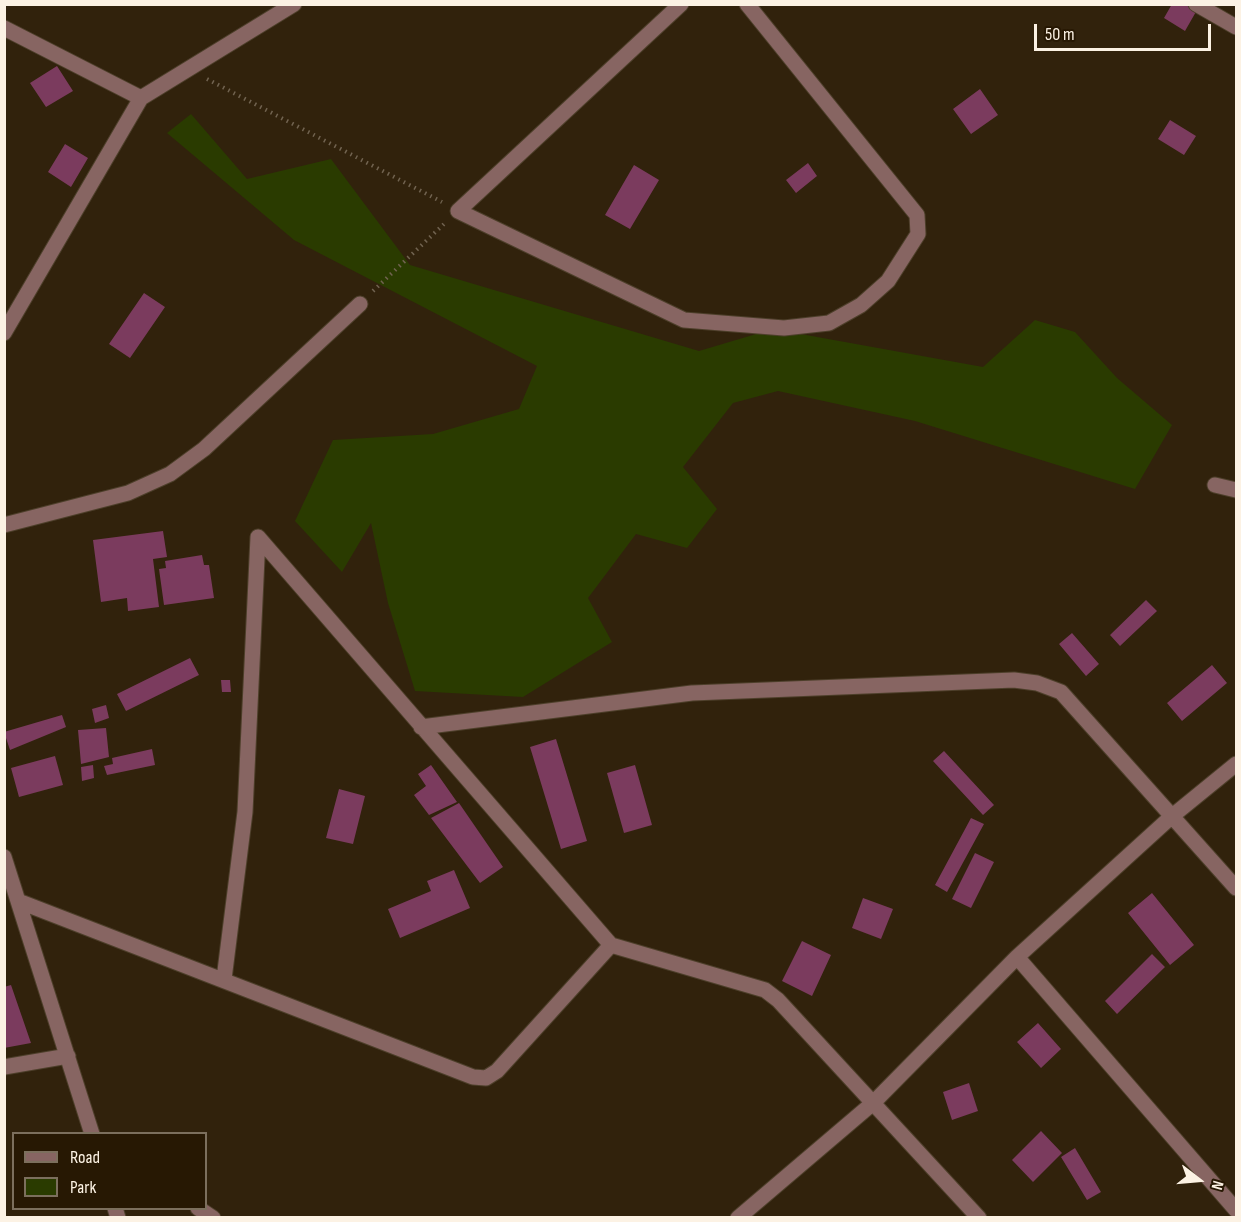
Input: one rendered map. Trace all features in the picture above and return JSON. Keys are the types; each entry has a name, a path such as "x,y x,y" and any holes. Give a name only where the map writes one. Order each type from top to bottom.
{"street":[{"path":"6,326 141,98 294,4"},
{"path":"681,4 458,211 684,320 784,328 829,323 861,305 888,281 918,234 917,214 747,4"},
{"path":"1196,4 1236,27"},
{"path":"4,28 141,98"},
{"path":"4,525 128,493 170,474 204,449 360,304"},
{"path":"1215,484 1236,490"},
{"path":"224,979 245,812 258,537 611,945 765,990 778,1000 980,1218"},
{"path":"421,727 692,693 1014,680 1037,683 1061,692 1236,888"},
{"path":"743,1216 873,1103 1017,957 1171,817 1236,764"},
{"path":"4,857 91,1132"},
{"path":"18,901 473,1077 486,1078 497,1071 611,945"},
{"path":"1017,957 1236,1210"},
{"path":"4,1067 68,1056"},
{"path":"200,1210 213,1218"}],"path":[{"path":"187,68 458,211 360,304"}],"green space":[{"path":"191,114 247,179 331,159 410,265 699,351 773,329 983,367 1035,320 1075,332 1117,378 1172,425 1135,489 915,421 778,391 733,403 683,467 717,509 687,548 636,534 588,598 612,642 523,697 415,691 388,603 371,523 342,572 295,521 333,440 433,434 519,409 537,366 294,240 167,133"}],"building":[{"path":"1172,4 1188,4 1197,10 1185,31 1164,18"},
{"path":"57,66 73,91 46,107 30,83"},
{"path":"980,89 998,115 971,134 953,109"},
{"path":"1170,120 1196,136 1184,155 1158,139"},
{"path":"65,144 88,158 71,187 48,172"},
{"path":"808,163 817,176 796,193 786,180"},
{"path":"634,165 659,180 630,229 605,215"},
{"path":"144,293 165,307 130,358 109,344"},
{"path":"163,531 167,557 153,559 159,607 128,611 127,598 101,602 93,540"},
{"path":"202,555 204,565 209,565 214,598 164,605 159,569 166,568 165,561"},
{"path":"1146,600 1157,611 1120,646 1110,635"},
{"path":"1072,633 1099,664 1086,676 1059,644"},
{"path":"190,658 199,675 126,711 117,694"},
{"path":"1212,665 1227,683 1182,721 1167,703"},
{"path":"221,680 230,680 231,692 222,692"},
{"path":"106,705 109,718 95,723 92,709"},
{"path":"62,715 66,727 10,750 4,732"},
{"path":"106,728 109,757 81,764 78,730"},
{"path":"556,739 587,841 561,849 530,747"},
{"path":"152,749 155,765 107,775 104,766 113,764 112,758"},
{"path":"944,751 994,805 983,815 933,761"},
{"path":"55,756 63,785 19,797 11,768"},
{"path":"93,765 94,778 82,781 81,767"},
{"path":"431,765 457,802 429,815 414,795 426,786 418,774"},
{"path":"635,765 652,825 624,833 607,773"},
{"path":"339,789 365,796 353,844 326,838"},
{"path":"459,803 503,867 480,883 431,818"},
{"path":"971,818 984,824 947,892 935,885"},
{"path":"975,853 994,862 971,908 952,899"},
{"path":"454,870 470,908 400,938 388,909 431,891 427,881"},
{"path":"1152,893 1194,945 1170,965 1128,913"},
{"path":"863,898 893,909 881,939 852,928"},
{"path":"802,941 831,955 812,996 782,981"},
{"path":"1152,954 1165,967 1117,1014 1105,1001"},
{"path":"11,985 31,1043 4,1048 4,987"},
{"path":"1038,1023 1061,1049 1041,1068 1017,1042"},
{"path":"969,1083 978,1111 952,1120 943,1092"},
{"path":"1041,1131 1062,1153 1033,1182 1012,1160"},
{"path":"1075,1148 1101,1192 1087,1200 1061,1157"}]}
